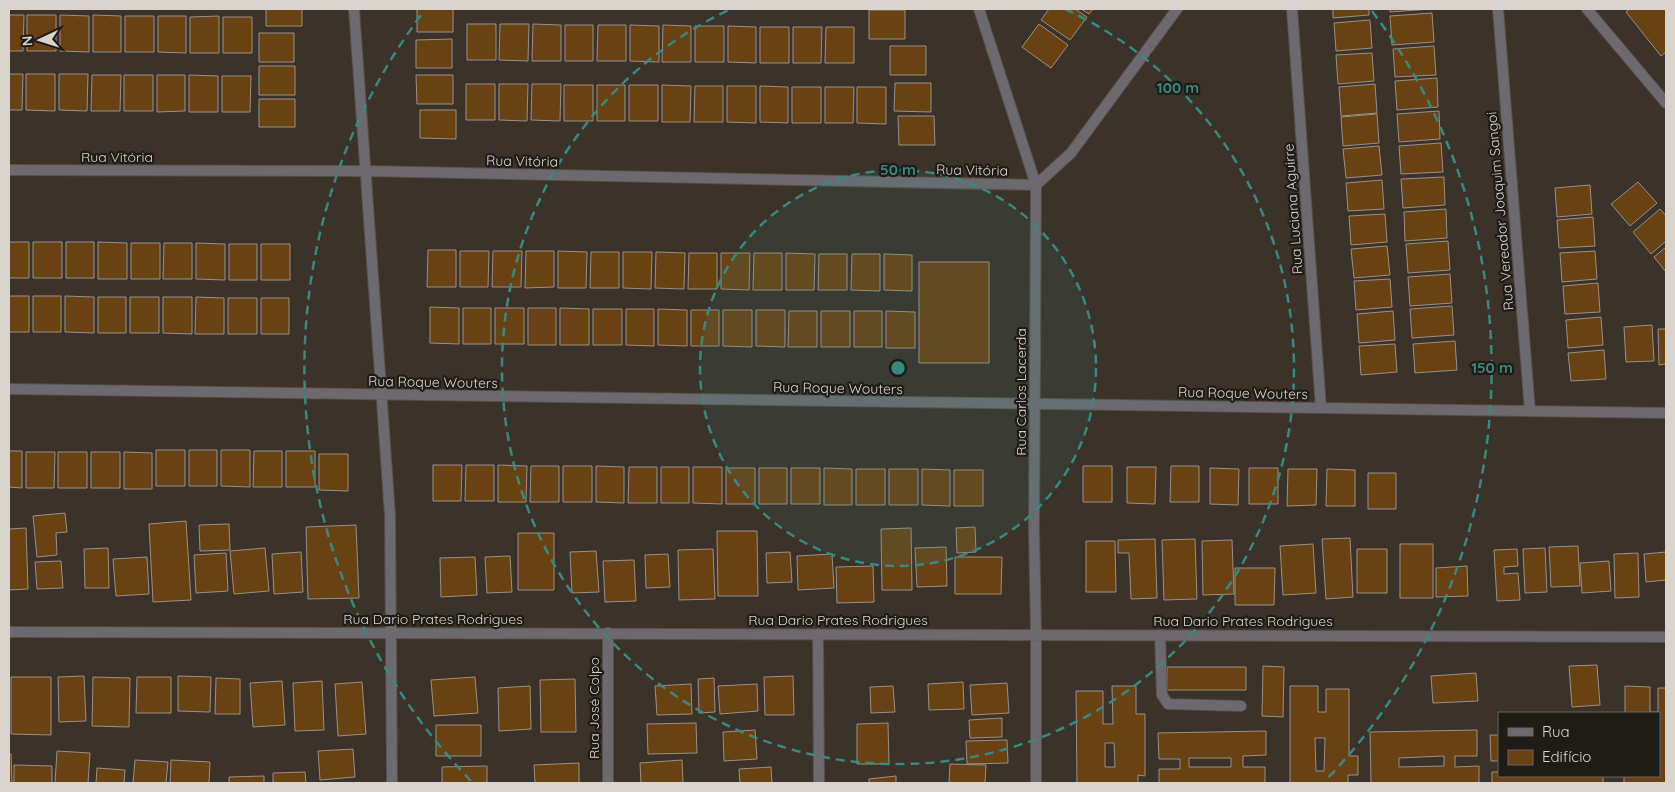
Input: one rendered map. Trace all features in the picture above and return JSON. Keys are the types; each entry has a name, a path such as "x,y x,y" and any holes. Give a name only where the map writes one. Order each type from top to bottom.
{"street":[{"path":"354,9 390,515 392,783"},
{"name":"Rua Carlos Lacerda","path":"979,9 1036,185 1034,530 1036,783"},
{"path":"1036,185 1071,153 1178,9"},
{"name":"Rua Luciana Aguirre","path":"1292,9 1322,408"},
{"name":"Rua Vereador Joaquim Sangoi","path":"1498,9 1530,411"},
{"path":"1587,9 1666,103"},
{"name":"Rua Vitória","path":"9,170 366,171 1036,185"},
{"name":"Rua Roque Wouters","path":"9,389 1666,413"},
{"name":"Rua Dario Prates Rodrigues","path":"9,632 1666,637"},
{"name":"Rua José Colpo","path":"608,633 608,783"},
{"path":"818,634 819,783"},
{"path":"1160,635 1162,695 1168,704 1241,706"}],"building":[{"path":"266,9 302,9 302,26 266,26"},
{"path":"417,9 453,9 453,32 417,32"},
{"path":"1049,9 1075,9 1087,17 1070,40 1041,20"},
{"path":"1081,9 1093,9 1089,14"},
{"path":"1333,9 1369,9 1369,15 1333,18"},
{"path":"1390,9 1431,9 1390,12"},
{"path":"1630,9 1666,9 1666,52 1661,56 1626,12"},
{"path":"869,10 905,10 905,39 869,39"},
{"path":"1432,13 1434,42 1392,45 1390,16"},
{"path":"9,15 24,15 23,51 9,51"},
{"path":"27,15 56,15 56,51 27,51"},
{"path":"60,15 89,16 89,52 60,51"},
{"path":"93,15 121,16 121,52 93,52"},
{"path":"125,16 154,16 154,52 125,52"},
{"path":"158,16 186,16 186,53 158,52"},
{"path":"219,16 219,53 190,53 190,17"},
{"path":"223,17 252,17 252,53 223,53"},
{"path":"1370,20 1372,48 1336,51 1334,23"},
{"path":"467,24 496,24 496,60 467,60"},
{"path":"500,24 529,24 528,61 499,60"},
{"path":"533,24 561,25 561,61 532,61"},
{"path":"1039,24 1068,45 1051,68 1022,47"},
{"path":"565,25 593,25 593,61 565,61"},
{"path":"598,25 626,25 626,61 597,61"},
{"path":"630,25 659,26 659,62 630,61"},
{"path":"663,25 691,26 691,62 662,62"},
{"path":"695,26 724,26 724,62 695,62"},
{"path":"728,26 756,27 756,63 728,62"},
{"path":"760,27 789,27 789,63 760,63"},
{"path":"793,27 822,27 821,63 793,63"},
{"path":"826,27 854,27 854,63 825,63"},
{"path":"259,33 294,33 294,62 259,62"},
{"path":"452,39 452,68 416,68 416,40"},
{"path":"890,46 926,46 926,75 890,75"},
{"path":"1434,46 1436,75 1395,77 1393,49"},
{"path":"1372,53 1374,81 1338,84 1336,55"},
{"path":"259,66 295,66 295,95 259,95"},
{"path":"9,74 23,74 22,110 9,110"},
{"path":"26,74 55,74 55,111 26,110"},
{"path":"59,74 88,74 87,111 59,110"},
{"path":"92,75 121,75 120,111 91,111"},
{"path":"124,75 153,75 153,111 124,111"},
{"path":"157,75 185,75 185,111 157,112"},
{"path":"189,75 218,76 218,112 189,112"},
{"path":"416,75 453,75 453,104 417,104"},
{"path":"222,76 251,76 250,112 222,112"},
{"path":"1437,78 1438,107 1397,110 1395,81"},
{"path":"895,83 931,83 931,112 894,111"},
{"path":"466,84 495,84 495,120 466,120"},
{"path":"499,84 528,84 527,121 499,120"},
{"path":"532,84 561,84 560,121 531,120"},
{"path":"1375,84 1377,113 1341,116 1339,87"},
{"path":"564,85 593,85 593,121 564,121"},
{"path":"597,85 625,85 625,121 597,121"},
{"path":"629,85 658,85 658,121 629,121"},
{"path":"662,85 691,86 690,122 662,122"},
{"path":"695,86 723,86 723,122 694,122"},
{"path":"727,86 756,86 756,123 727,122"},
{"path":"760,86 788,87 788,123 760,122"},
{"path":"792,87 821,87 821,123 792,123"},
{"path":"825,87 854,87 853,123 825,123"},
{"path":"857,87 886,87 886,124 857,123"},
{"path":"259,99 295,99 295,127 259,127"},
{"path":"420,110 456,110 456,139 420,138"},
{"path":"1439,111 1440,139 1399,142 1397,114"},
{"path":"1377,114 1379,143 1343,146 1341,117"},
{"path":"898,116 934,116 935,145 899,145"},
{"path":"1441,143 1443,172 1401,174 1399,146"},
{"path":"1379,146 1382,175 1346,178 1343,149"},
{"path":"1444,177 1445,205 1403,208 1401,179"},
{"path":"1382,180 1384,209 1348,211 1346,183"},
{"path":"1638,182 1657,203 1630,226 1611,204"},
{"path":"1590,185 1592,214 1557,217 1555,188"},
{"path":"1446,209 1447,238 1405,241 1404,212"},
{"path":"1660,209 1666,216 1666,241 1651,254 1633,232"},
{"path":"1385,214 1387,242 1351,245 1349,216"},
{"path":"1593,217 1595,246 1559,248 1557,220"},
{"path":"1448,241 1450,270 1408,273 1406,244"},
{"path":"9,242 29,242 29,278 9,278"},
{"path":"33,242 62,242 62,278 33,278"},
{"path":"66,242 94,242 94,278 66,278"},
{"path":"98,242 127,243 127,279 98,279"},
{"path":"131,243 160,243 160,279 131,279"},
{"path":"164,243 192,243 192,279 163,279"},
{"path":"196,243 225,244 225,280 196,279"},
{"path":"229,244 257,244 257,280 229,280"},
{"path":"261,244 290,244 290,280 261,280"},
{"path":"1387,246 1390,275 1354,278 1351,249"},
{"path":"1666,247 1666,272 1654,257"},
{"path":"428,250 456,250 456,287 427,287"},
{"path":"460,251 489,251 488,287 460,287"},
{"path":"493,251 522,251 521,287 492,287"},
{"path":"526,251 554,251 554,287 525,288"},
{"path":"558,251 587,252 586,288 558,288"},
{"path":"1595,251 1597,279 1562,282 1560,253"},
{"path":"591,252 619,252 619,288 590,288"},
{"path":"623,252 652,252 651,289 623,288"},
{"path":"656,252 685,253 684,289 655,288"},
{"path":"689,253 717,253 717,289 688,289"},
{"path":"721,253 750,253 749,290 721,289"},
{"path":"754,253 782,253 782,290 753,290"},
{"path":"786,253 815,254 814,290 786,290"},
{"path":"819,254 847,254 847,290 818,290"},
{"path":"852,254 880,254 880,291 851,290"},
{"path":"884,254 912,255 912,291 884,290"},
{"path":"919,262 989,262 989,363 919,363"},
{"path":"1450,274 1452,303 1410,306 1408,277"},
{"path":"1390,279 1392,307 1356,310 1354,281"},
{"path":"1598,283 1600,312 1565,314 1563,286"},
{"path":"9,296 29,296 29,332 9,332"},
{"path":"33,296 61,296 61,332 33,332"},
{"path":"65,296 94,297 94,333 65,332"},
{"path":"98,297 126,297 126,333 98,333"},
{"path":"130,297 159,297 159,333 130,333"},
{"path":"163,297 192,297 192,334 163,333"},
{"path":"196,297 224,298 224,334 195,334"},
{"path":"228,298 257,298 257,334 228,334"},
{"path":"261,298 289,298 289,334 261,334"},
{"path":"1452,306 1454,335 1412,338 1410,309"},
{"path":"430,307 459,308 459,344 430,343"},
{"path":"463,308 491,308 491,344 463,344"},
{"path":"495,308 524,308 524,344 495,344"},
{"path":"528,308 556,308 556,345 528,345"},
{"path":"560,308 589,309 589,345 560,345"},
{"path":"593,309 622,309 622,345 593,345"},
{"path":"626,309 654,309 654,346 626,345"},
{"path":"658,309 687,310 687,346 658,345"},
{"path":"691,310 719,310 719,346 691,346"},
{"path":"723,310 752,310 752,347 723,346"},
{"path":"756,310 785,310 785,347 756,346"},
{"path":"789,311 817,311 817,347 788,347"},
{"path":"821,311 850,311 850,347 821,347"},
{"path":"854,311 882,311 882,347 854,347"},
{"path":"886,311 915,312 915,348 886,348"},
{"path":"1393,311 1395,340 1359,343 1357,314"},
{"path":"1601,317 1603,345 1568,348 1566,320"},
{"path":"1652,325 1654,361 1626,362 1624,327"},
{"path":"1658,329 1666,329 1666,364 1659,365"},
{"path":"1455,341 1457,370 1415,373 1413,344"},
{"path":"1395,344 1397,372 1361,375 1359,346"},
{"path":"1604,350 1606,379 1571,381 1568,353"},
{"path":"156,450 185,450 185,486 156,486"},
{"path":"189,450 217,450 217,486 189,486"},
{"path":"221,450 250,450 250,487 221,486"},
{"path":"9,451 22,451 22,488 9,487"},
{"path":"254,451 282,451 282,487 253,487"},
{"path":"286,451 315,451 315,487 286,487"},
{"path":"26,452 55,452 54,488 26,488"},
{"path":"58,452 87,452 87,488 58,488"},
{"path":"91,452 120,452 120,488 91,488"},
{"path":"124,452 152,453 152,489 124,489"},
{"path":"319,454 348,454 348,491 319,490"},
{"path":"433,465 462,465 461,501 433,501"},
{"path":"466,465 494,465 494,501 465,501"},
{"path":"498,465 527,466 526,502 498,502"},
{"path":"531,466 559,466 559,502 530,502"},
{"path":"563,466 592,466 592,502 563,502"},
{"path":"596,466 624,467 624,503 596,502"},
{"path":"1083,466 1112,466 1112,502 1083,502"},
{"path":"1171,466 1199,466 1199,502 1170,502"},
{"path":"629,467 657,467 657,503 628,503"},
{"path":"661,467 689,467 689,503 661,503"},
{"path":"693,467 722,467 722,504 693,503"},
{"path":"1127,467 1156,467 1155,504 1127,503"},
{"path":"726,468 755,468 755,504 726,504"},
{"path":"759,468 787,468 787,504 759,504"},
{"path":"791,468 820,468 820,504 791,504"},
{"path":"824,468 852,469 852,505 824,505"},
{"path":"1210,468 1239,469 1238,505 1210,504"},
{"path":"1249,468 1278,468 1278,504 1249,504"},
{"path":"856,469 885,469 885,505 856,505"},
{"path":"889,469 918,469 918,505 889,505"},
{"path":"922,469 950,470 950,506 922,505"},
{"path":"1288,469 1317,469 1316,505 1287,506"},
{"path":"1327,469 1355,470 1355,506 1326,506"},
{"path":"954,470 983,470 983,506 954,506"},
{"path":"1368,473 1396,473 1396,509 1368,509"},
{"path":"65,513 67,532 56,533 57,555 37,557 33,516"},
{"path":"186,521 191,600 153,602 149,524"},
{"path":"229,524 230,550 200,551 199,525"},
{"path":"356,525 359,598 308,599 306,527"},
{"path":"975,527 976,552 957,553 956,528"},
{"path":"26,528 28,589 9,590 9,529"},
{"path":"911,528 912,590 882,590 881,529"},
{"path":"717,531 757,531 758,596 718,596"},
{"path":"518,533 554,533 554,590 518,590"},
{"path":"1350,538 1353,597 1326,599 1322,539"},
{"path":"1155,539 1157,598 1131,599 1129,553 1118,553 1118,540"},
{"path":"1195,539 1197,599 1164,600 1162,540"},
{"path":"1232,540 1234,594 1203,595 1202,541"},
{"path":"1086,541 1115,541 1116,592 1086,592"},
{"path":"1313,544 1316,593 1283,595 1280,546"},
{"path":"1400,544 1433,544 1433,598 1400,598"},
{"path":"1578,546 1580,586 1551,587 1549,547"},
{"path":"946,547 947,586 917,587 915,548"},
{"path":"108,548 109,588 85,588 84,549"},
{"path":"265,548 269,591 234,594 230,551"},
{"path":"1545,548 1547,592 1525,593 1523,549"},
{"path":"713,549 715,599 679,600 678,550"},
{"path":"1357,549 1387,549 1387,593 1357,593"},
{"path":"1517,549 1518,566 1504,567 1504,574 1518,573 1520,600 1497,601 1494,550"},
{"path":"596,551 599,592 572,593 570,552"},
{"path":"301,552 303,592 274,594 272,554"},
{"path":"790,552 792,582 767,583 766,553"},
{"path":"1666,552 1666,580 1646,582 1644,554"},
{"path":"226,553 228,591 196,593 194,555"},
{"path":"1638,553 1639,597 1615,598 1614,554"},
{"path":"668,554 670,587 646,588 645,555"},
{"path":"832,554 834,588 798,590 797,556"},
{"path":"510,556 512,592 487,593 485,557"},
{"path":"147,557 149,594 116,596 113,559"},
{"path":"475,557 477,595 441,597 440,558"},
{"path":"955,557 1002,557 1001,594 955,594"},
{"path":"634,560 636,601 605,602 603,561"},
{"path":"61,561 63,588 37,589 35,562"},
{"path":"1609,561 1611,591 1582,593 1580,563"},
{"path":"873,566 874,602 837,603 836,567"},
{"path":"1467,566 1468,596 1436,597 1436,568"},
{"path":"1235,568 1275,568 1274,605 1235,605"},
{"path":"1597,665 1600,705 1572,707 1569,666"},
{"path":"1263,666 1284,667 1283,717 1262,716"},
{"path":"1167,667 1246,667 1246,690 1167,690"},
{"path":"1476,673 1478,701 1433,703 1431,676"},
{"path":"84,676 86,721 59,722 58,677"},
{"path":"178,676 211,677 210,712 178,711"},
{"path":"793,676 794,715 765,715 764,677"},
{"path":"11,677 51,677 51,735 11,734"},
{"path":"93,677 130,678 129,727 92,726"},
{"path":"137,677 171,677 171,713 136,713"},
{"path":"475,677 478,713 434,716 431,680"},
{"path":"216,678 240,679 240,714 215,714"},
{"path":"714,678 715,712 699,713 698,679"},
{"path":"575,679 576,732 541,732 540,680"},
{"path":"282,681 285,725 253,727 250,683"},
{"path":"322,681 324,730 295,731 293,683"},
{"path":"362,682 366,734 338,736 335,684"},
{"path":"963,682 964,709 929,710 928,684"},
{"path":"1007,683 1009,713 972,715 970,685"},
{"path":"691,684 692,714 657,715 655,686"},
{"path":"757,684 758,711 720,714 718,686"},
{"path":"530,686 531,729 499,731 498,688"},
{"path":"893,686 895,712 871,713 870,687"},
{"path":"1112,686 1136,686 1136,714 1145,714 1145,776 1138,775 1138,783 1077,783 1076,691 1103,691 1103,724 1113,724","holes":["1105,743 1114,743 1115,767 1105,767"]},
{"path":"1290,686 1318,686 1318,712 1326,712 1326,689 1349,689 1349,756 1358,756 1358,775 1348,775 1348,783 1290,783","holes":["1315,738 1325,738 1324,771 1316,771"]},
{"path":"1625,686 1650,687 1650,712 1625,712"},
{"path":"1658,688 1666,688 1666,783 1624,783 1624,777 1660,777"},
{"path":"1002,718 1002,737 970,738 969,720"},
{"path":"696,723 697,753 648,754 647,724"},
{"path":"888,723 889,764 857,764 857,724"},
{"path":"436,725 481,725 481,756 436,756"},
{"path":"755,730 757,759 724,761 723,732"},
{"path":"1477,730 1477,756 1455,756 1455,767 1479,766 1479,783 1371,783 1370,732","holes":["1444,756 1444,766 1399,767 1399,758"]},
{"path":"1266,731 1266,755 1243,756 1243,767 1265,767 1265,783 1159,783 1159,769 1180,769 1180,759 1159,759 1158,733","holes":["1189,758 1231,758 1231,767 1189,767"]},
{"path":"1490,735 1498,735 1498,761 1491,761"},
{"path":"1007,740 1008,763 967,764 966,741"},
{"path":"353,749 355,777 320,780 318,751"},
{"path":"57,751 90,753 88,783 55,783"},
{"path":"9,754 11,754 12,783 9,783"},
{"path":"135,760 168,762 166,783 133,783"},
{"path":"171,760 210,762 209,783 170,783"},
{"path":"682,760 683,783 641,783 640,763"},
{"path":"579,763 579,783 535,783 534,765"},
{"path":"950,764 986,765 985,783 949,783"},
{"path":"14,765 52,766 52,783 14,783"},
{"path":"487,766 487,783 442,783 442,767"},
{"path":"771,767 772,783 740,783 739,769"},
{"path":"97,768 125,770 124,783 96,783"},
{"path":"305,772 306,783 273,783 273,773"},
{"path":"1492,772 1498,772 1498,777 1603,777 1603,783 1492,783"},
{"path":"264,776 264,783 229,783 229,777"},
{"path":"896,776 896,783 869,783 869,779"}]}
